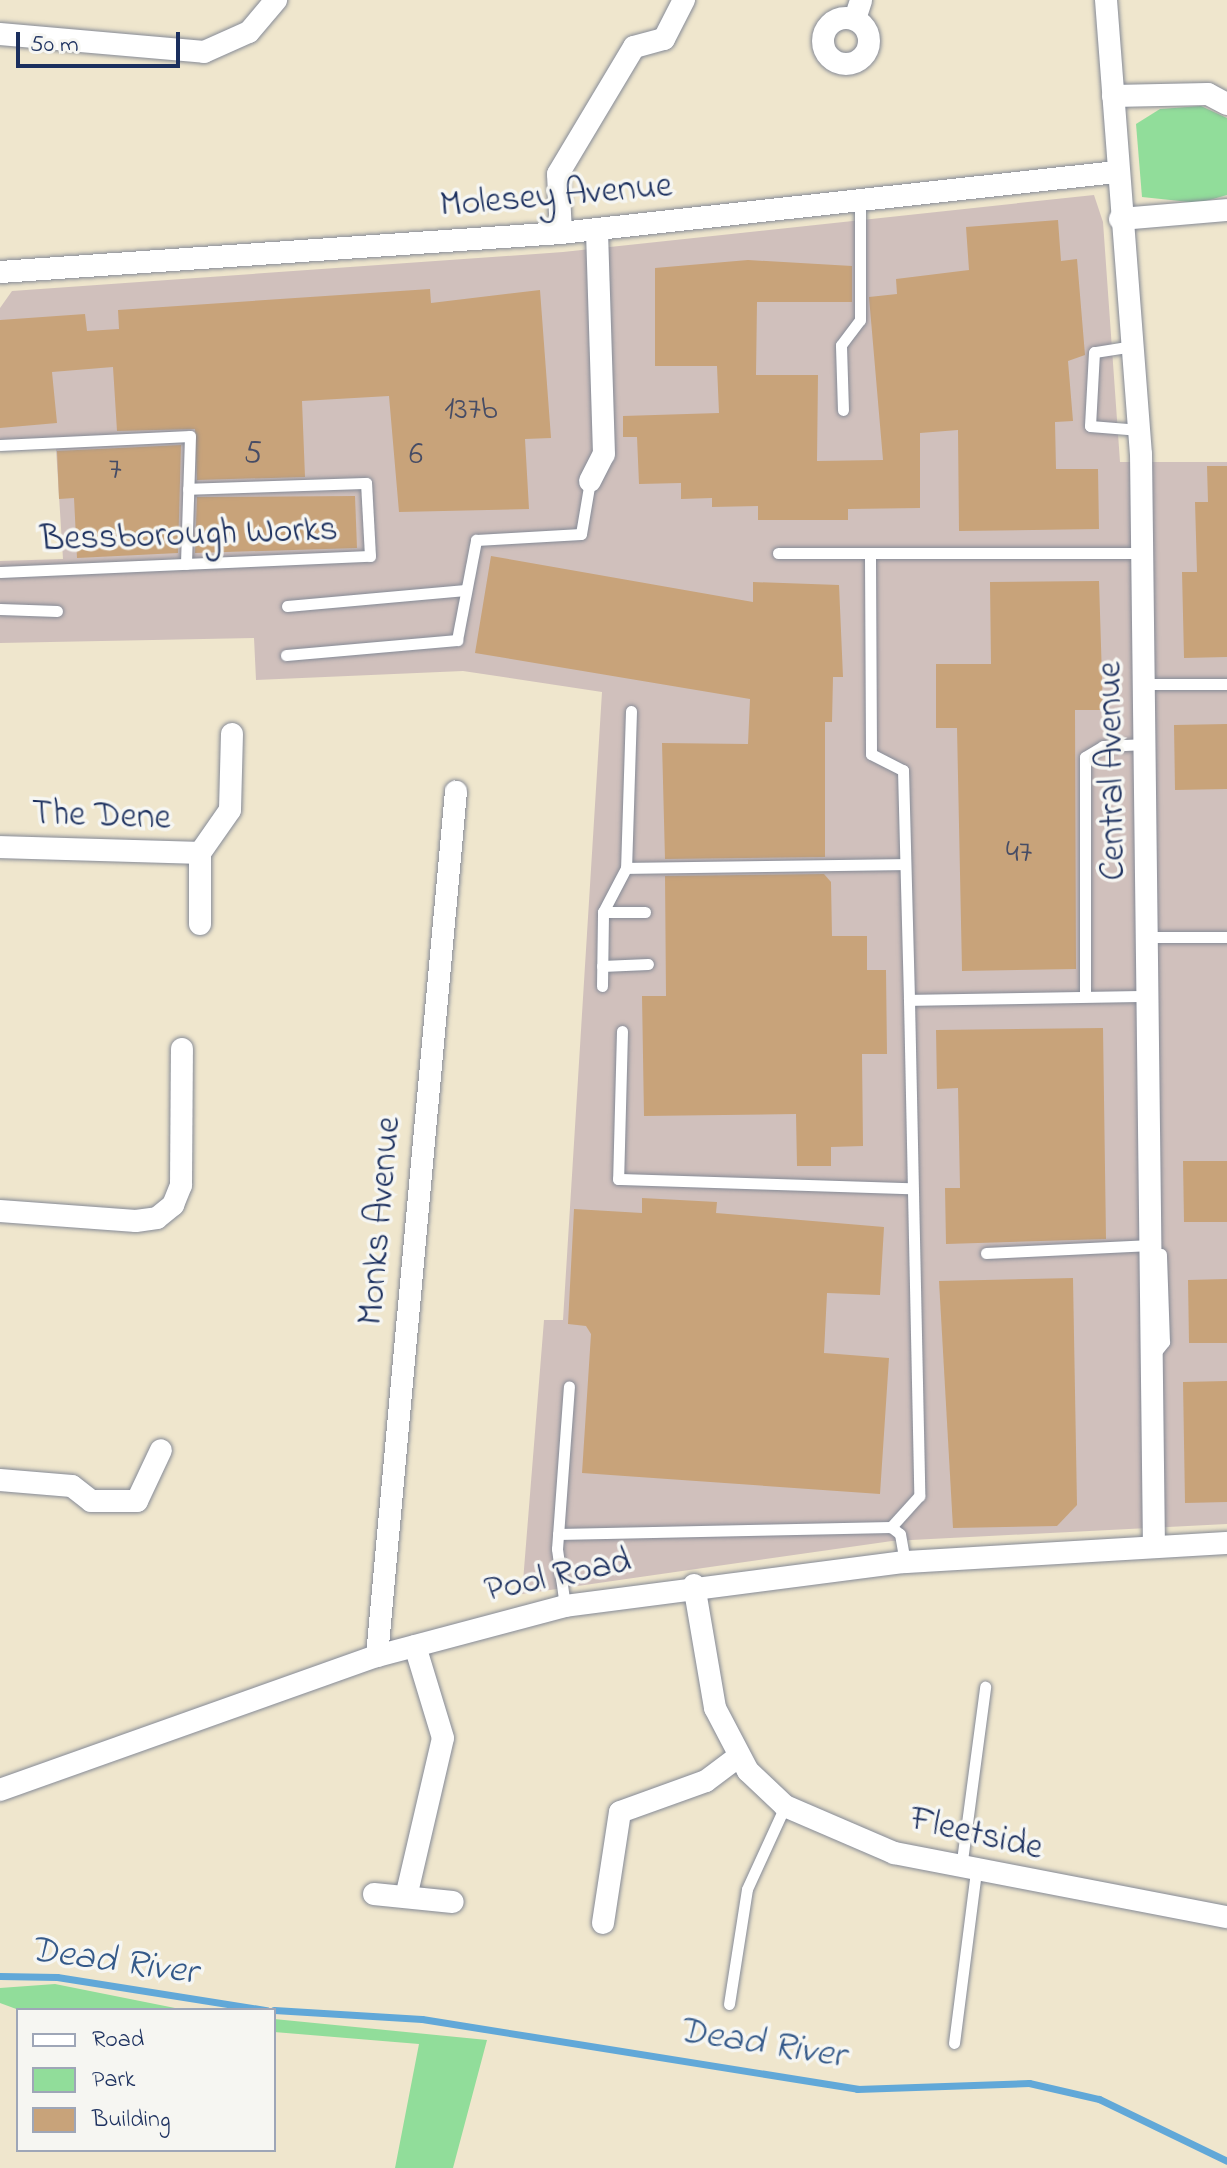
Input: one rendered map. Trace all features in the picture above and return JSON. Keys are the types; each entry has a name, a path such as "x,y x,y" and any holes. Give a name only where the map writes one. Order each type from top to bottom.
{"street":[{"path":"0,34 204,52 249,32 276,0"},
{"path":"561,233 558,174 634,47 664,39 684,0"},
{"name":"Central Avenue","path":"1106,0 1116,172 1140,430 1147,744 1154,1543"},
{"path":"1113,96 1208,94 1227,104"},
{"name":"Molesey Avenue","path":"0,272 561,233 1116,172"},
{"path":"1120,219 1227,210"},
{"path":"590,481 604,454 597,229"},
{"name":"The Dene","path":"200,924 200,853 230,810 232,734"},
{"name":"Monks Avenue","path":"377,1656 456,792"},
{"name":"The Dene","path":"0,847 200,853"},
{"path":"0,1211 136,1221 157,1218 173,1205 181,1185 182,1049"},
{"path":"0,1480 72,1486 91,1501 137,1501 161,1450"},
{"name":"Pool Road","path":"0,1790 377,1656 565,1606 694,1585 905,1562 1154,1543 1227,1543"},
{"name":"Fleetside","path":"694,1585 715,1708 738,1757 785,1806 894,1853 969,1870 1227,1917"},
{"path":"406,1897 443,1738 415,1646"},
{"path":"603,1923 620,1812 706,1781 738,1757"},
{"path":"374,1894 453,1902"}],"lane":[{"path":"843,410 841,345 860,320 860,202"},
{"path":"1133,346 1094,352 1090,426 1140,430"},
{"path":"0,445 190,436 186,564"},
{"path":"286,655 457,640 476,540 581,534 590,481"},
{"name":"Bessborough Works","path":"0,572 370,556 366,483 188,489"},
{"path":"778,553 870,558 1142,553"},
{"path":"870,558 871,754 903,770 909,1000 919,1496 891,1527"},
{"path":"287,606 465,590"},
{"path":"0,609 57,611"},
{"path":"1146,684 1227,684"},
{"path":"602,986 603,912 626,868 631,711"},
{"path":"1085,995 1085,757 1103,746 1147,744"},
{"path":"626,868 905,864"},
{"path":"603,912 645,912"},
{"path":"1149,937 1227,937"},
{"path":"602,966 648,964"},
{"path":"909,1000 1150,996"},
{"path":"622,1031 618,1179 912,1188"},
{"path":"1152,1222 1159,1231 1164,1342 1152,1351"},
{"path":"986,1253 1151,1245"},
{"path":"565,1606 558,1534 569,1386"},
{"path":"558,1534 891,1527 900,1534 905,1562"},
{"path":"954,2043 985,1687"},
{"path":"729,2004 747,1889 785,1806"}],"shaded area":[{"path":"1094,195 1103,222 1120,462 1227,462 1227,1524 892,1541 522,1594 544,1320 563,1320 602,692 463,671 256,680 254,638 0,643 0,561 63,559 56,449 0,451 0,308 12,291 563,252"}],"green space":[{"path":"1201,106 1227,118 1227,195 1199,203 1142,197 1136,124 1160,109"},
{"path":"55,1984 175,2008 16,2009 0,2003 0,1988"},
{"path":"276,2019 487,2040 453,2168 395,2168 419,2044 276,2032"}],"building":[{"path":"1058,220 1061,261 1077,259 1085,355 1068,361 1073,421 1055,422 1056,469 1098,469 1099,529 959,531 958,430 920,433 920,508 848,509 848,520 758,520 758,506 712,507 712,498 681,499 681,483 639,484 637,437 623,437 623,416 719,413 717,366 655,366 655,268 748,260 852,266 852,302 757,302 756,375 818,375 817,461 883,460 869,297 897,294 896,279 969,270 966,227"},
{"path":"430,289 431,303 540,290 551,438 525,439 529,509 399,512 389,396 302,401 305,477 197,480 195,429 117,431 113,367 52,372 57,423 0,428 0,320 85,314 87,331 119,329 118,310"},
{"path":"181,445 178,553 77,558 74,498 59,499 57,451"},
{"path":"1207,466 1227,466 1227,657 1184,658 1182,572 1197,572 1195,502 1208,502"},
{"path":"355,496 357,548 195,553 197,497"},
{"path":"491,556 753,602 753,582 839,585 843,677 833,677 832,722 825,722 825,857 665,859 662,743 748,744 750,699 475,653"},
{"path":"1099,581 1103,710 1075,710 1076,969 962,971 957,728 936,728 936,664 991,664 990,582"},
{"path":"1227,724 1227,789 1175,790 1174,725"},
{"path":"824,874 831,882 832,936 867,936 867,970 886,970 887,1054 862,1054 863,1146 831,1147 831,1166 797,1166 796,1114 644,1116 642,996 666,996 665,876"},
{"path":"1103,1028 1106,1239 946,1244 945,1188 960,1188 958,1088 937,1089 936,1030"},
{"path":"1183,1161 1227,1161 1227,1222 1184,1222"},
{"path":"642,1198 717,1202 716,1213 884,1227 880,1295 827,1293 824,1353 889,1358 880,1494 582,1473 591,1334 586,1326 568,1324 574,1209 642,1213"},
{"path":"1073,1278 1077,1505 1057,1526 953,1528 939,1281"},
{"path":"1227,1279 1227,1343 1189,1343 1188,1280"},
{"path":"1227,1381 1227,1502 1185,1503 1183,1382"}],"waterway":[{"name":"Dead River","path":"0,1976 57,1977 253,2008"},
{"name":"Dead River","path":"276,2010 422,2019 857,2089 1029,2083 1099,2099 1227,2161"}]}
